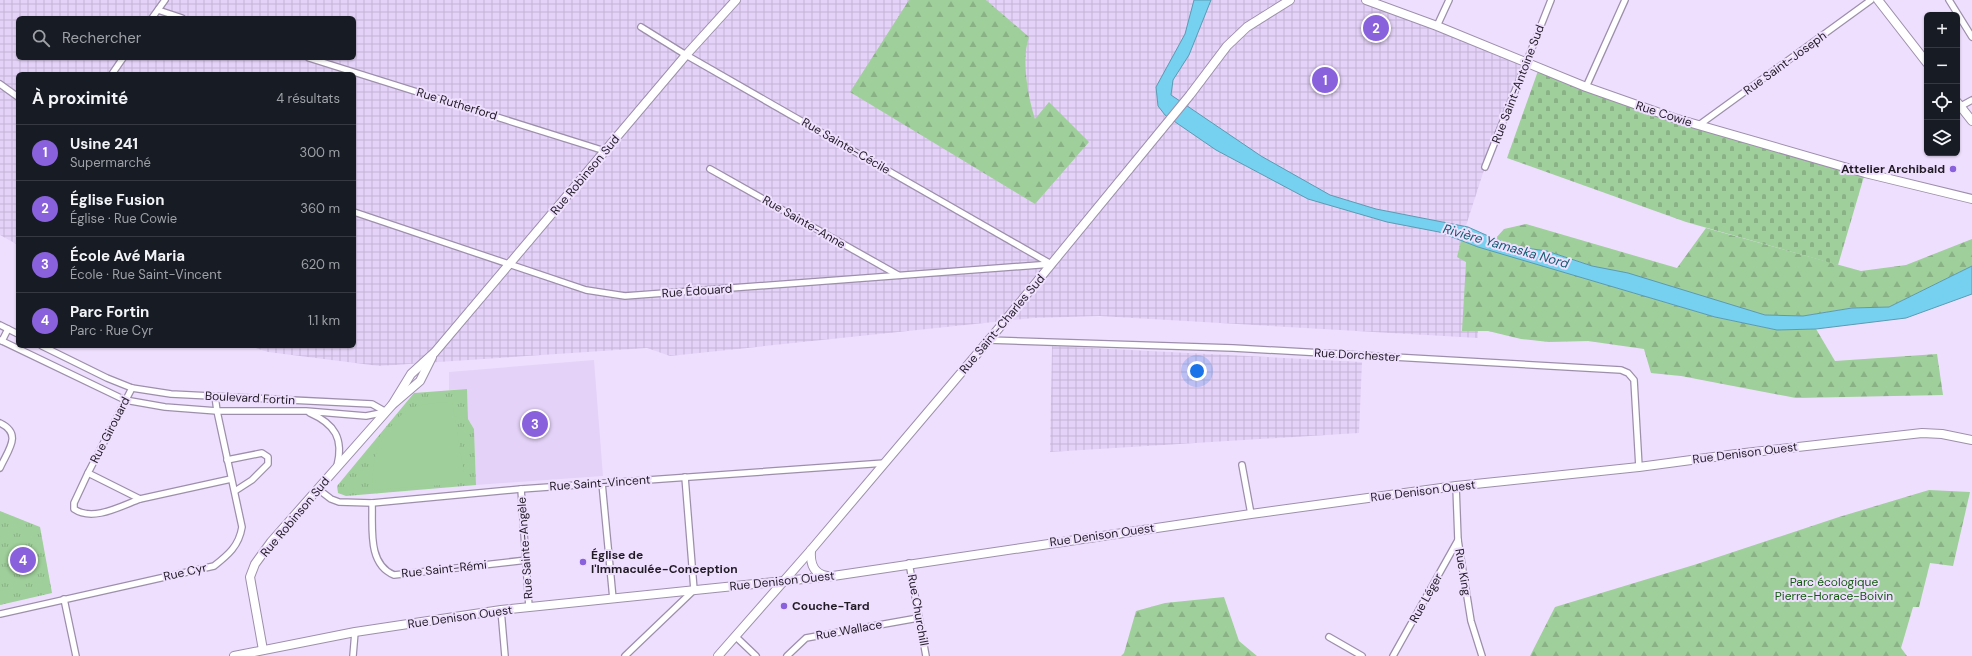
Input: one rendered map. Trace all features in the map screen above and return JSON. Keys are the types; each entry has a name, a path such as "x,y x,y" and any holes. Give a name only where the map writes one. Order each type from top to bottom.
{"street":[{"path":"154,16 165,0"},
{"name":"Rue Robinson Sud","path":"392,405 411,374 435,352 686,55 736,0"},
{"name":"Rue Saint-Charles Sud","path":"718,656 811,550 1052,264 1190,95 1227,46 1247,27 1290,0"},
{"name":"Rue Cowie","path":"1366,0 1437,26 1586,87 1699,125 1873,176 1972,199"},
{"path":"1437,26 1449,0"},
{"name":"Rue Saint-Antoine Sud","path":"1485,167 1551,0"},
{"path":"1586,87 1625,0"},
{"name":"Rue Saint-Joseph","path":"1699,125 1871,0"},
{"path":"1878,0 1924,59"},
{"path":"1949,0 1972,37"},
{"path":"158,10 176,16"},
{"name":"Rue Sainte-Cécile","path":"641,26 686,55 1052,264"},
{"path":"113,72 122,60"},
{"name":"Rue Rutherford","path":"315,60 354,72"},
{"name":"Rue Rutherford","path":"356,73 605,151"},
{"path":"0,84 16,95"},
{"path":"1960,104 1972,100"},
{"path":"1960,105 1972,121"},
{"name":"Rue Sainte-Anne","path":"710,169 898,275"},
{"name":"Rue Édouard","path":"356,213 510,263 586,290 625,296 1052,264"},
{"path":"0,325 16,333"},
{"name":"Boulevard Fortin","path":"8,329 1,340 16,347"},
{"name":"Rue Dorchester","path":"988,340 1233,348 1621,370 1628,372 1634,380 1639,467"},
{"name":"Boulevard Fortin","path":"18,348 125,400 165,407 217,411 306,411 366,416 386,412"},
{"name":"Boulevard Fortin","path":"46,348 107,378 132,388 171,394 372,404 386,412"},
{"name":"Rue Robinson Sud","path":"263,650 250,577 255,564 271,542 392,405 420,381 435,352"},
{"name":"Rue Girouard","path":"132,388 88,473 74,503 74,509 79,512 98,514 140,499 232,479"},
{"name":"Rue Cyr","path":"0,614 214,566 229,554 240,539 242,527 215,396"},
{"name":"Boulevard Fortin","path":"306,411 324,419 332,428 338,439 340,453 336,469"},
{"path":"0,423 9,427 13,433 13,440 0,468"},
{"name":"Rue Denison Ouest","path":"234,656 355,632 501,610 833,576 1251,514 1456,486 1639,467 1736,454 1922,433 1942,434 1972,440"},
{"path":"227,460 262,453 268,457 268,464 252,480 235,491"},
{"name":"Rue Saint-Vincent","path":"318,489 331,499 339,502 372,503 521,489 885,463"},
{"path":"1242,465 1251,514"},
{"name":"Rue Girouard","path":"88,473 140,499"},
{"path":"625,656 694,590 685,477"},
{"path":"602,483 613,599"},
{"name":"Rue King","path":"1456,486 1458,540 1471,622 1482,656"},
{"name":"Rue Sainte-Angèle","path":"521,489 529,607"},
{"name":"Rue Saint-Rémi","path":"372,503 375,554 377,562 386,572 394,575 527,560"},
{"name":"Rue Léger","path":"1394,656 1458,540"},
{"path":"811,550 810,560 814,570 821,575 833,576"},
{"name":"Rue Churchill","path":"910,564 918,618 926,656"},
{"path":"64,599 76,656"},
{"path":"501,610 505,656"},
{"name":"Rue Wallace","path":"787,656 806,638 918,618"},
{"path":"353,656 355,632"},
{"path":"735,636 756,656"},
{"path":"1329,637 1362,656"}],"shaded area":[{"path":"0,0 1366,0 1526,62 1485,167 1461,241 1478,247 1478,338 1099,316 1033,318 670,356 647,348 379,366 268,352 255,348 356,348 356,72 16,72 16,244 0,235"},
{"path":"1052,346 1362,362 1359,433 1050,452"},
{"path":"594,360 603,476 476,485 474,429 468,419 467,389 449,390 449,372"}],"green space":[{"path":"909,0 986,0 1029,37 1026,56 1026,78 1035,119 1049,102 1089,142 1035,204 850,92"},
{"path":"1539,68 1586,87 1865,173 1838,265 1686,222 1507,158"},
{"path":"1526,224 1677,268 1706,228 1861,271 1906,265 1972,239 1972,266 1889,307 1852,308 1803,316 1765,315 1592,266 1547,251 1518,247 1495,239 1504,229"},
{"path":"1461,241 1715,317 1777,330 1816,329 1835,361 1937,354 1943,395 1796,398 1681,376 1651,373 1644,349 1588,341 1549,342 1521,339 1488,331 1462,331 1466,262 1457,257"},
{"path":"467,389 468,419 474,429 476,485 346,496 338,493 337,486 414,393"},
{"path":"452,402 464,473 456,484 373,490 374,463 378,447 393,424 405,412 414,407"},
{"name":"Parc écologique Pierre-Horace-Boivin","path":"1929,490 1970,492 1953,566 1930,563 1919,607 1913,607 1901,648 1907,656 1530,656 1555,607 1697,564 1839,517"},
{"path":"0,511 40,527 52,593 0,605"},
{"path":"1224,597 1239,641 1257,656 1121,656 1124,653 1136,611 1165,603"}],"water":[{"name":"Rivière Yamaska Nord","path":"1194,0 1211,0 1189,55 1173,80 1171,95 1261,156 1330,195 1376,209 1468,227 1518,247 1547,251 1592,266 1628,273 1765,315 1803,316 1852,308 1889,307 1972,266 1972,294 1906,318 1816,329 1777,330 1715,317 1478,247 1439,232 1387,222 1308,199 1216,150 1165,115 1158,106 1156,87 1185,34"}],"place":[{"name":"Église Fusion","path":"1376,28"},
{"name":"Usine 241","path":"1325,80"},
{"name":"Attelier Archibald","path":"1953,169"},
{"name":"École Avé Maria","path":"535,424"},
{"name":"Parc Fortin","path":"23,560"},
{"name":"Église de l'Immaculée-Conception","path":"583,562"},
{"name":"Couche-Tard","path":"784,606"}]}
